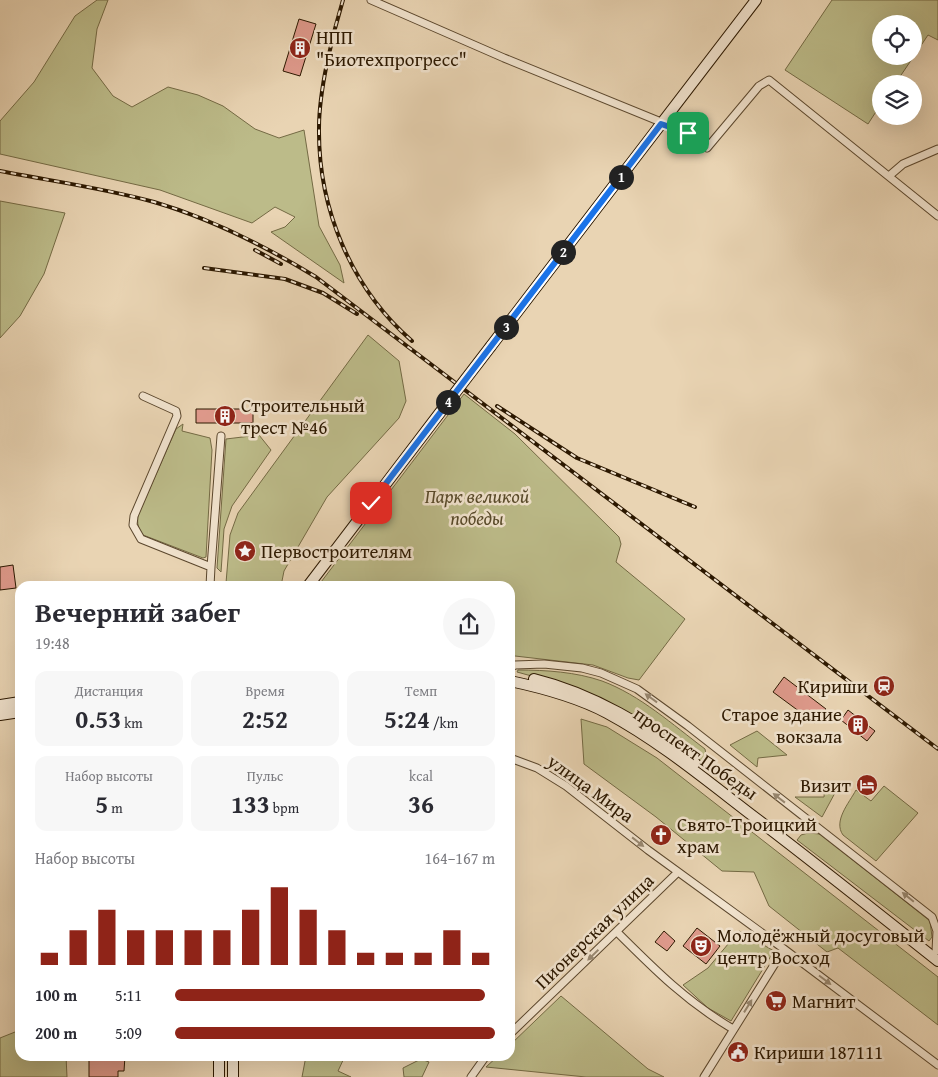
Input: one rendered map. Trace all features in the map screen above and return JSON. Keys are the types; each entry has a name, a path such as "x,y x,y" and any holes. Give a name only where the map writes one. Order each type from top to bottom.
{"main road":[{"path":"312,581 756,0"},
{"name":"проспект Победы","path":"515,675 570,690 598,701 639,723 667,742 779,828 937,955"},
{"name":"проспект Победы","path":"515,682 537,686 591,706 639,732 696,772 937,955"},
{"path":"0,705 15,703"},
{"path":"0,715 15,713"},
{"path":"219,1061 219,1077"},
{"path":"233,1061 233,1077"}],"street":[{"path":"371,0 661,124 688,133 707,148 759,86 769,80 938,216"},
{"path":"889,176 903,164 938,149"},
{"path":"143,396 170,407 176,411 177,416 134,516 133,525 136,533 141,539 212,567"},
{"path":"211,581 221,436"},
{"path":"515,665 544,664 582,668 601,673 637,689 688,726 932,917 937,930 937,955"},
{"name":"улица Мира","path":"515,760 537,768 566,786 938,1066"},
{"name":"Пионерская улица","path":"515,1029 678,872"},
{"path":"617,932 670,984 702,1010 733,1029"},
{"path":"704,1077 784,949"},
{"path":"471,1077 482,1061"}],"green space":[{"path":"97,0 108,0 97,29 92,68 113,96 132,107 168,87 198,95 223,106 255,129 279,138 304,130 319,226 340,265 344,283 271,232 285,227 295,217 275,207 252,223 160,190 0,154 0,121 34,82 75,16"},
{"path":"832,0 938,0 938,40 928,35 922,44 922,15 872,15 872,65 908,65 901,75 872,75 872,118 868,124 785,70"},
{"path":"0,201 65,213 44,274 20,316 0,338"},
{"path":"368,335 399,361 406,401 399,418 327,497 284,571 282,581 226,581 230,535 238,513"},
{"name":"Парк великой победы","path":"464,394 515,434 619,537 621,544 616,562 685,619 639,680 628,678 593,665 515,656 515,581 322,581"},
{"path":"183,424 182,431 210,438 212,450 206,557 203,558 143,535 138,523 138,515 176,429"},
{"path":"259,435 271,450 232,506 224,529 221,572 217,568 226,439"},
{"path":"518,670 571,674 592,678 616,687 656,711 705,749 707,759 700,766 672,743 557,683 517,672"},
{"path":"581,719 607,727 657,758 938,977 938,1025 838,948 827,952 769,906 754,872 722,871 656,817 584,764"},
{"path":"757,731 787,755 758,758 757,767 730,745"},
{"path":"825,783 836,791 822,817 795,797 824,797"},
{"path":"884,786 918,813 876,861 843,835 840,830 840,824 843,812 856,790 871,801"},
{"path":"808,833 820,834 930,921 932,937 929,941 797,840 801,835"},
{"path":"739,931 774,951 731,1021 708,1008 683,985 708,968"},
{"path":"561,996 648,1069 664,1077 586,1077 486,1067 493,1061 515,1061 515,1040"},
{"path":"15,1032 15,1061 66,1061 67,1077 0,1077 0,1038"},
{"path":"305,1061 343,1061 338,1071 351,1077 302,1077"},
{"path":"417,1061 429,1062 422,1077 404,1077 403,1068"}],"building":[{"name":"НПП \"Биотехпрогресс\"","path":"299,19 316,24 300,76 283,71"},
{"name":"Строительный трест №46","path":"196,409 253,409 253,423 196,423"},
{"path":"13,565 15,588 0,590 0,567"},
{"name":"Кириши","path":"784,677 826,709 815,723 773,692"},
{"name":"Старое здание вокзала","path":"848,710 875,731 867,741 841,720"},
{"name":"Молодёжный досуговый центр Восход","path":"697,928 720,946 706,964 683,946"},
{"path":"664,931 675,941 667,951 655,942"},
{"path":"89,1061 125,1061 124,1071 118,1071 118,1077 89,1077"}],"railway":[{"path":"343,0 321,97 320,158 325,188 332,217 342,245 356,271 372,297 390,320 412,341"},
{"path":"0,171 116,193 176,209 238,234 316,277 938,749"},
{"path":"255,250 281,264"},
{"path":"204,268 285,279 323,293 357,314"},
{"path":"497,406 577,458 695,507"}],"place":[{"name":"НПП \"Биотехпрогресс\"","path":"300,48"},
{"name":"Строительный трест №46","path":"225,416"},
{"name":"Первостроителям","path":"245,551"},
{"name":"Кириши","path":"884,686"},
{"name":"Старое здание вокзала","path":"858,725"},
{"name":"Визит","path":"867,785"},
{"name":"Свято-Троицкий храм","path":"661,835"},
{"name":"Молодёжный досуговый центр Восход","path":"701,946"},
{"name":"Магнит","path":"776,1001"},
{"name":"Кириши 187111","path":"738,1052"}],"route":[{"path":"371,503 661,124 688,133"}]}
